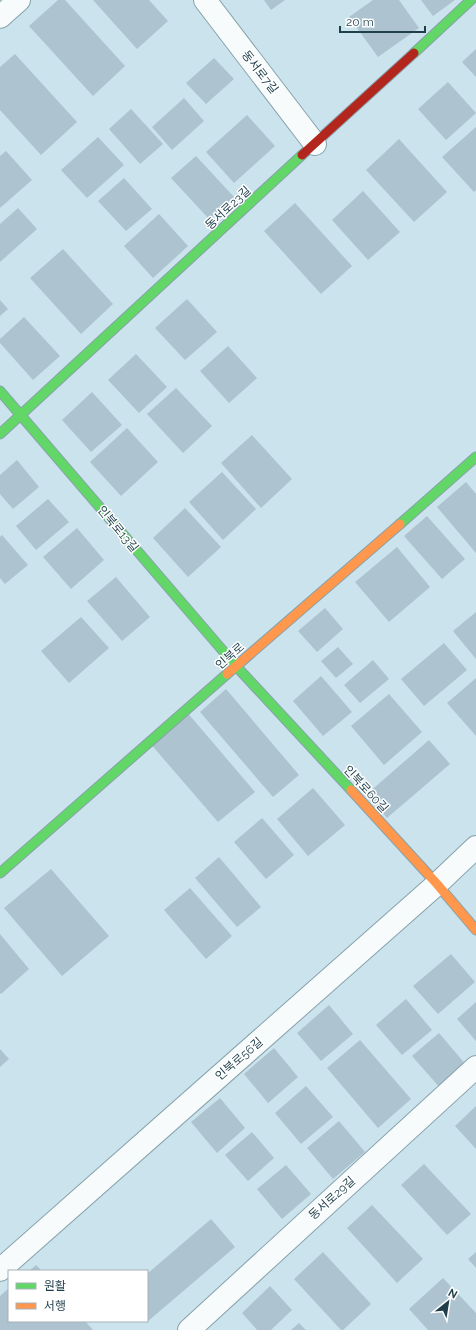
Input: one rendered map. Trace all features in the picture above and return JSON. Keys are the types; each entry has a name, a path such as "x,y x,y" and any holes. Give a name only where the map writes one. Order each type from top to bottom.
{"street":[{"path":"0,17 19,0"},
{"name":"동서로7길","path":"205,0 316,144"},
{"name":"동서로23길","path":"0,434 471,0"},
{"name":"인북로13길","path":"0,391 236,666"},
{"name":"인북로","path":"0,873 476,457"},
{"name":"인북로60길","path":"236,666 437,884 476,930"},
{"name":"인북로56길","path":"0,1270 437,884 476,847"},
{"name":"동서로29길","path":"188,1330 476,1067"}],"building":[{"path":"58,0 65,0 125,66 93,96 29,26"},
{"path":"93,0 149,0 168,21 137,49"},
{"path":"264,0 285,0 271,10"},
{"path":"373,0 399,0 419,28 378,57 349,17"},
{"path":"421,0 455,0 433,16"},
{"path":"476,49 476,77 462,62"},
{"path":"15,54 77,122 41,155 0,110 0,67"},
{"path":"214,58 234,79 206,104 186,83"},
{"path":"448,82 476,113 446,140 418,109"},
{"path":"184,98 204,121 172,150 152,127"},
{"path":"131,109 163,144 140,164 109,129"},
{"path":"247,115 275,146 234,183 206,152"},
{"path":"476,127 476,190 474,192 442,157"},
{"path":"98,137 124,165 87,198 61,170"},
{"path":"399,139 447,192 414,222 366,170"},
{"path":"6,151 32,180 0,208 0,156"},
{"path":"196,156 234,197 209,219 171,178"},
{"path":"124,178 152,209 126,231 98,201"},
{"path":"363,191 400,232 368,260 332,220"},
{"path":"295,203 352,266 321,294 264,231"},
{"path":"18,208 37,229 0,262 0,224"},
{"path":"159,214 188,246 153,278 124,246"},
{"path":"63,249 113,304 81,334 30,278"},
{"path":"187,299 217,332 185,360 155,328"},
{"path":"0,300 8,309 0,316"},
{"path":"24,317 60,356 33,380 0,343 0,339"},
{"path":"228,346 257,378 229,403 200,371"},
{"path":"136,354 167,387 139,413 108,380"},
{"path":"176,388 212,426 183,453 147,414"},
{"path":"92,392 122,425 91,452 62,420"},
{"path":"127,428 158,462 121,496 90,462"},
{"path":"252,435 292,479 261,508 221,463"},
{"path":"17,460 39,487 13,509 0,494 0,475"},
{"path":"222,472 256,509 223,540 189,502"},
{"path":"466,482 476,494 476,553 437,507"},
{"path":"48,499 69,522 36,550 16,526"},
{"path":"185,508 221,547 188,577 153,538"},
{"path":"427,516 465,559 442,579 404,536"},
{"path":"77,528 104,560 71,589 43,557"},
{"path":"2,535 28,565 5,584 0,578 0,537"},
{"path":"397,547 430,587 389,622 355,582"},
{"path":"116,577 150,617 122,641 87,601"},
{"path":"325,608 343,629 317,652 298,631"},
{"path":"476,612 476,659 453,631"},
{"path":"81,617 109,648 69,683 41,651"},
{"path":"444,643 467,670 424,706 401,679"},
{"path":"338,647 353,664 336,678 321,661"},
{"path":"373,660 389,679 360,703 344,685"},
{"path":"321,676 352,712 323,736 293,701"},
{"path":"476,678 476,736 447,703"},
{"path":"226,689 299,775 273,797 200,712"},
{"path":"389,694 422,732 384,765 351,726"},
{"path":"186,711 255,792 218,822 149,742"},
{"path":"429,740 450,764 387,818 367,794"},
{"path":"313,788 345,825 308,856 277,819"},
{"path":"262,818 294,855 266,879 234,842"},
{"path":"219,857 261,907 237,927 195,878"},
{"path":"51,869 109,936 62,976 4,908"},
{"path":"190,888 232,936 206,959 164,910"},
{"path":"0,934 29,969 1,994 0,993"},
{"path":"451,954 475,982 438,1014 413,986"},
{"path":"406,999 432,1030 402,1055 376,1025"},
{"path":"476,1002 476,1041 457,1019"},
{"path":"329,1005 353,1034 321,1061 297,1033"},
{"path":"439,1033 467,1066 441,1089 412,1056"},
{"path":"360,1040 411,1099 378,1128 327,1068"},
{"path":"274,1048 298,1077 268,1103 244,1074"},
{"path":"0,1049 9,1059 0,1067"},
{"path":"306,1086 333,1117 301,1144 275,1113"},
{"path":"220,1098 245,1128 217,1153 191,1122"},
{"path":"476,1106 476,1149 455,1126"},
{"path":"339,1121 365,1152 333,1179 307,1148"},
{"path":"252,1132 274,1158 248,1181 225,1155"},
{"path":"424,1164 471,1214 447,1235 401,1185"},
{"path":"286,1165 311,1194 282,1219 257,1189"},
{"path":"372,1205 423,1259 397,1283 347,1228"},
{"path":"211,1219 235,1247 148,1321 148,1273"},
{"path":"323,1252 371,1304 343,1330 341,1330 294,1279"},
{"path":"476,1252 476,1268 468,1259"},
{"path":"36,1265 41,1270 30,1270"},
{"path":"443,1278 476,1313 476,1330 428,1330 409,1309"},
{"path":"270,1286 292,1310 271,1330 257,1330 242,1313"},
{"path":"8,1289 8,1322 86,1322 93,1330 0,1330 0,1296"},
{"path":"299,1323 306,1330 291,1330"}],"traffic: fast":[{"path":"414,53 471,0"},
{"path":"0,434 302,155"},
{"path":"0,391 236,666 351,790"},
{"path":"400,524 476,457"},
{"path":"0,873 227,674"}],"traffic: slow":[{"path":"227,674 400,524"},
{"path":"351,790 437,884 476,930"}],"traffic: jam":[{"path":"302,155 414,53"}]}
